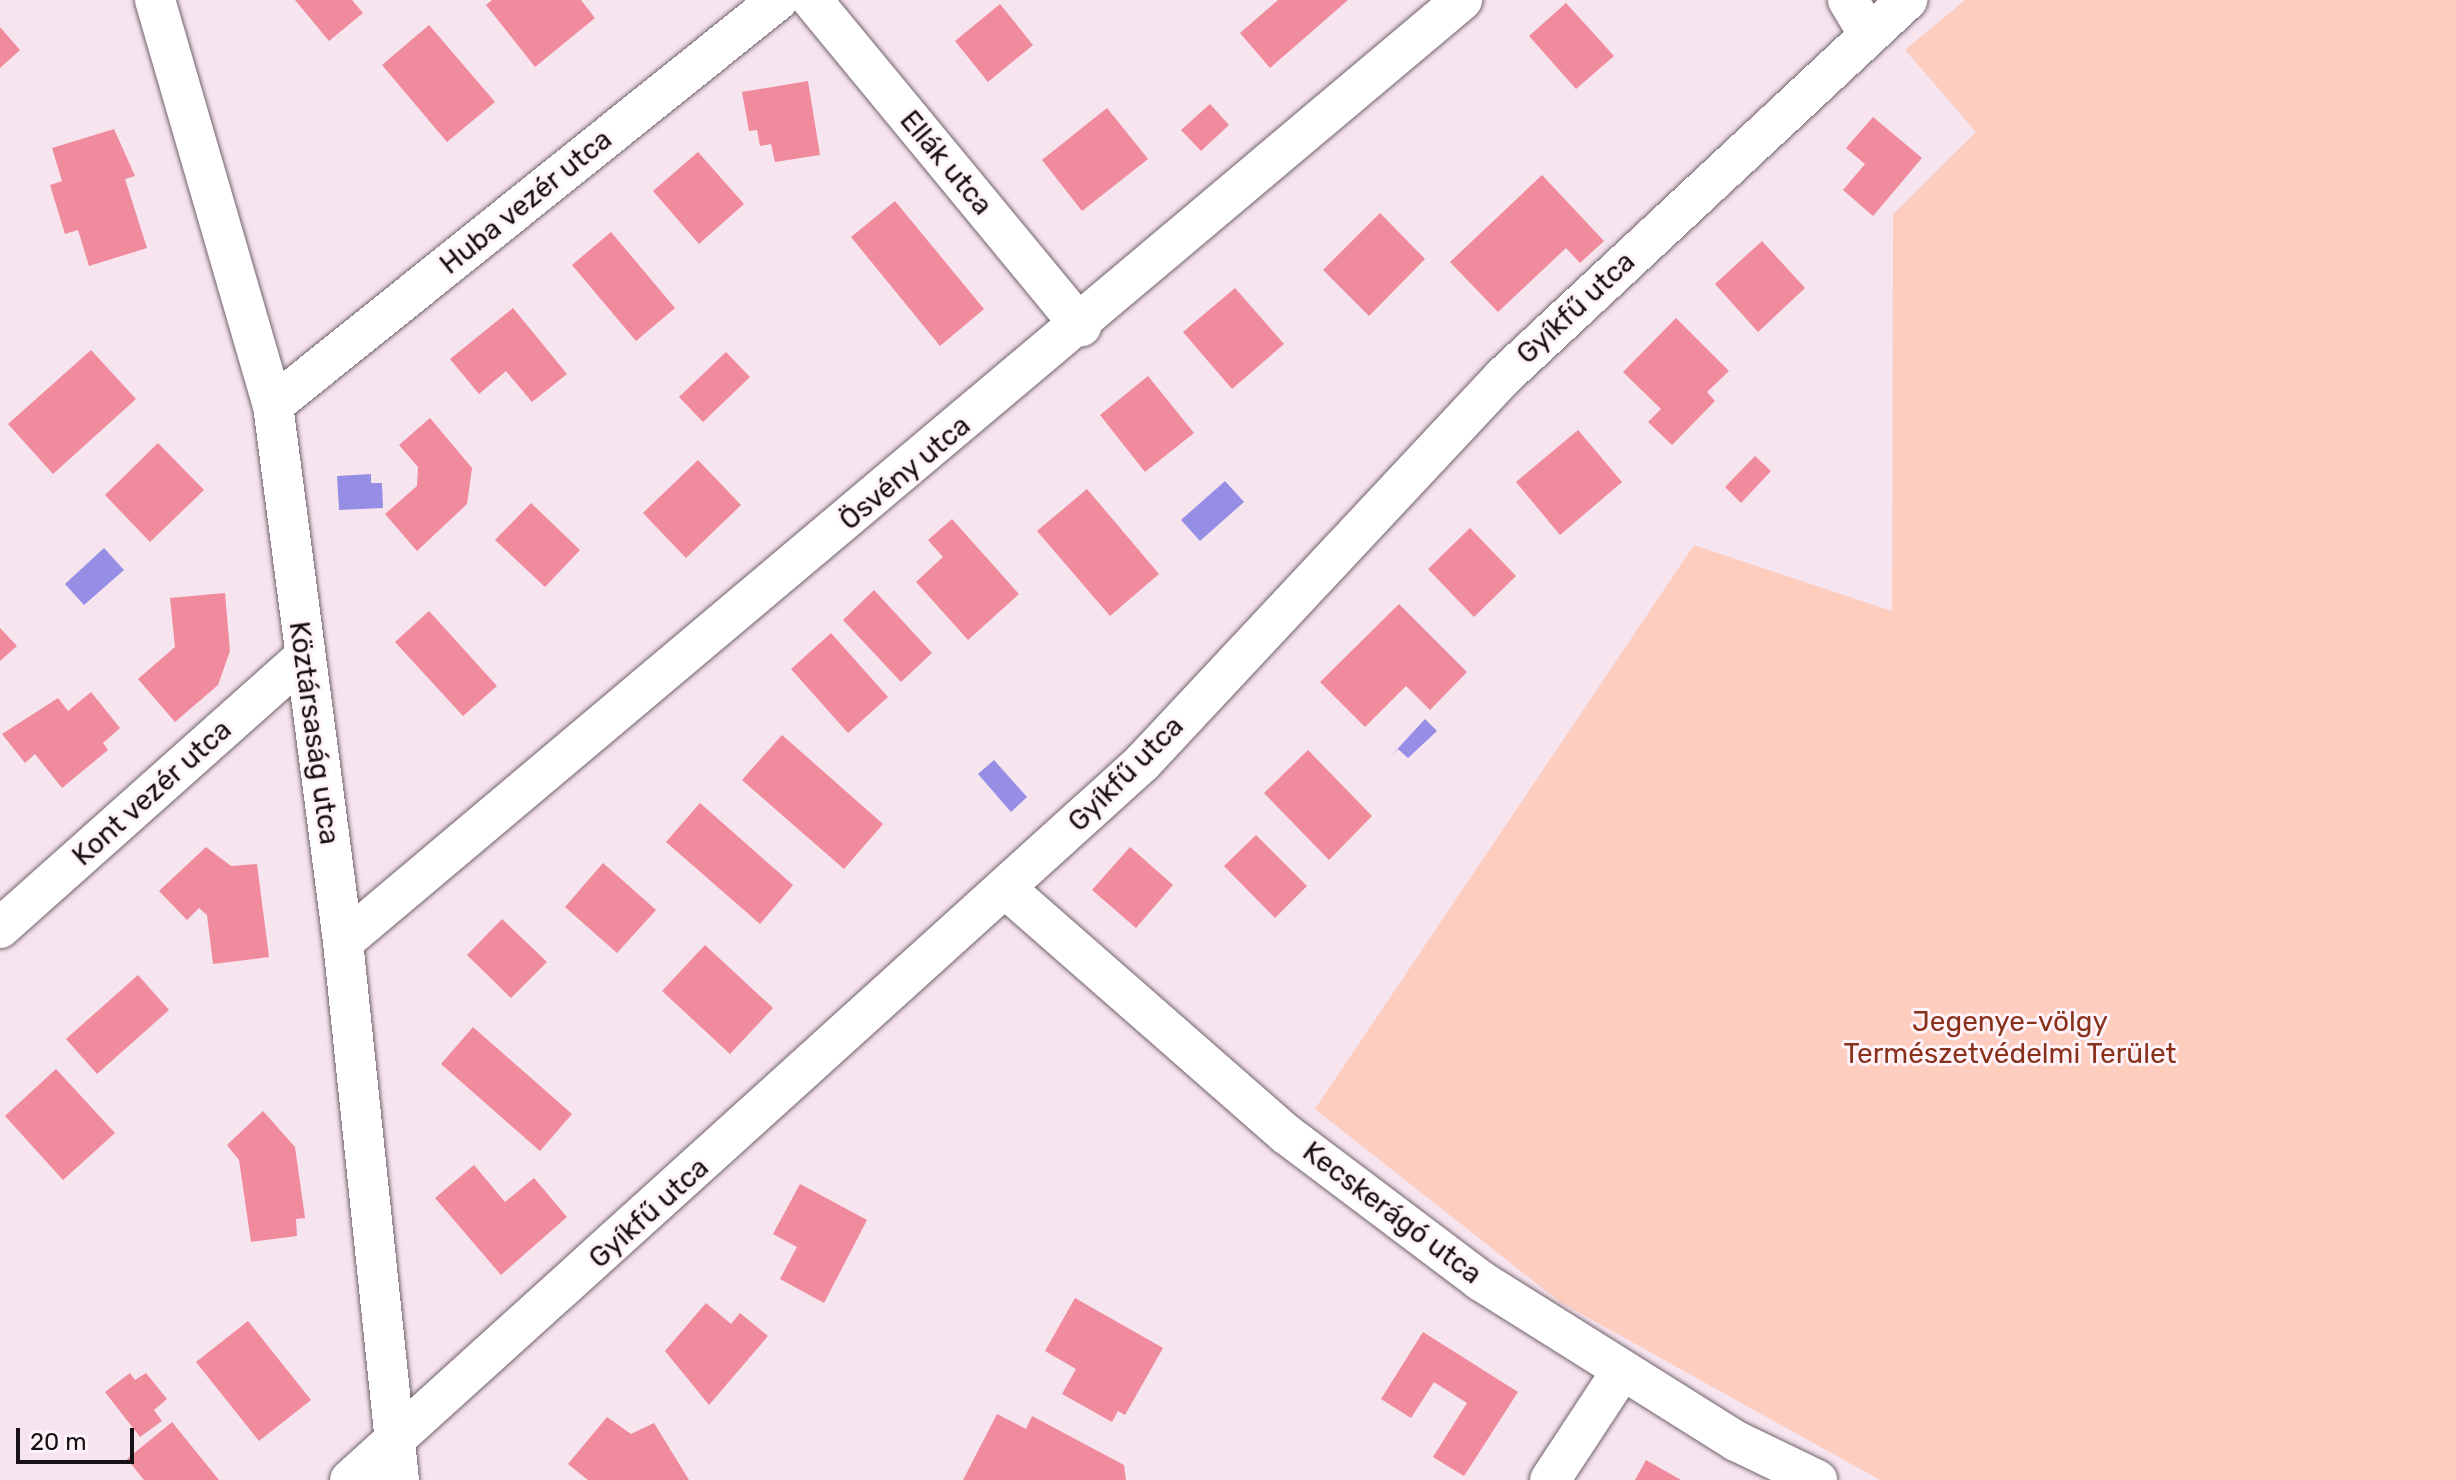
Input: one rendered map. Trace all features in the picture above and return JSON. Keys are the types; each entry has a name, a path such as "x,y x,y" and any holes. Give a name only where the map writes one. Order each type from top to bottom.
{"street":[{"name":"Köztársaság utca","path":"155,0 273,405 303,658 343,942 396,1462"},
{"name":"Huba vezér utca","path":"273,405 778,0"},
{"name":"Ellák utca","path":"812,0 1081,326"},
{"name":"Ösvény utca","path":"343,942 1081,326 1462,0"},
{"name":"Gyíkfű utca","path":"350,1480 396,1462 1142,763 1503,377 1858,16 1907,0"},
{"name":"Kont vezér utca","path":"0,928 303,658"},
{"name":"Kecskerágó utca","path":"1006,889 1286,1134 1481,1281 1621,1372 1817,1480"},
{"path":"1550,1480 1621,1372"}],"green space":[{"name":"Jegenye-völgy Természetvédelmi Terület","path":"1965,0 2456,0 2456,1480 1880,1480 1560,1302 1315,1109 1694,545 1892,611 1893,214 1976,132 1905,50"}],"shaded area":[{"path":"371,474 371,483 382,483 383,508 339,510 337,476"},
{"path":"1225,481 1244,502 1200,541 1181,520"},
{"path":"104,548 124,570 84,605 65,584"},
{"path":"1425,719 1437,731 1408,758 1398,749 1391,756"},
{"path":"994,760 1027,797 1011,812 978,774"}],"building":[{"path":"295,0 352,0 363,13 329,41"},
{"path":"492,0 581,0 595,18 535,67 486,5"},
{"path":"1278,0 1348,0 1270,68 1240,33"},
{"path":"1566,3 1614,56 1576,89 1529,36"},
{"path":"1000,4 1033,45 988,82 955,41"},
{"path":"429,25 495,102 447,142 382,65"},
{"path":"0,27 20,50 0,68"},
{"path":"808,81 820,155 775,162 771,144 760,146 757,130 749,131 742,92"},
{"path":"1210,104 1229,125 1201,151 1181,130"},
{"path":"1107,108 1148,159 1082,211 1042,160"},
{"path":"1873,117 1922,158 1873,216 1843,190 1865,164 1846,148"},
{"path":"114,129 135,176 125,179 147,248 89,266 78,230 65,234 50,185 62,181 52,148"},
{"path":"698,152 744,204 699,244 653,191"},
{"path":"1542,175 1604,241 1580,263 1566,248 1498,312 1450,262"},
{"path":"895,201 984,309 940,346 851,237"},
{"path":"1380,213 1425,259 1369,316 1323,270"},
{"path":"611,232 675,308 636,341 572,265"},
{"path":"1762,241 1805,288 1758,332 1715,284"},
{"path":"1235,288 1284,344 1232,389 1183,332"},
{"path":"513,308 567,374 532,402 506,371 479,394 450,359"},
{"path":"1676,318 1729,371 1707,392 1715,401 1672,445 1648,422 1661,409 1623,372"},
{"path":"91,350 136,399 53,474 8,424"},
{"path":"726,352 750,377 703,422 679,397"},
{"path":"1148,376 1194,433 1145,472 1100,415"},
{"path":"430,418 472,468 467,504 417,551 385,514 417,486 418,467 399,445"},
{"path":"1578,430 1622,482 1560,535 1516,482"},
{"path":"158,443 204,490 150,542 105,495"},
{"path":"1755,456 1771,471 1741,503 1725,487"},
{"path":"698,460 741,505 686,558 643,513"},
{"path":"1087,489 1159,574 1110,616 1037,531"},
{"path":"531,503 580,550 545,587 495,540"},
{"path":"952,519 1019,594 968,640 916,582 943,557 928,540"},
{"path":"1470,528 1516,576 1474,617 1428,569"},
{"path":"874,590 932,653 901,682 843,620"},
{"path":"225,593 230,651 218,685 175,722 138,679 175,647 170,598"},
{"path":"1399,604 1467,672 1430,710 1406,686 1365,727 1320,682"},
{"path":"429,611 497,686 463,716 395,642"},
{"path":"0,628 17,646 0,661"},
{"path":"831,633 888,697 848,733 791,669"},
{"path":"91,692 120,728 103,743 108,750 62,788 35,754 25,763 2,734 58,698 68,711"},
{"path":"782,735 883,824 844,869 742,780"},
{"path":"1308,750 1372,816 1329,860 1264,793"},
{"path":"700,803 793,885 760,924 666,842"},
{"path":"1256,835 1307,886 1275,918 1224,866"},
{"path":"206,847 231,866 257,864 269,957 213,964 207,915 199,908 187,920 159,891"},
{"path":"1130,847 1173,885 1136,928 1092,890"},
{"path":"603,863 656,910 617,953 565,907"},
{"path":"502,919 547,962 511,998 467,955"},
{"path":"705,945 773,1008 730,1054 662,991"},
{"path":"138,975 169,1010 97,1074 66,1039"},
{"path":"473,1027 572,1114 540,1151 441,1064"},
{"path":"56,1069 115,1133 63,1180 5,1116"},
{"path":"263,1111 295,1147 305,1218 296,1219 297,1236 251,1242 239,1160 227,1145"},
{"path":"474,1165 505,1202 534,1178 567,1217 501,1275 435,1198"},
{"path":"800,1184 867,1220 824,1303 780,1279 797,1247 773,1234"},
{"path":"1075,1298 1163,1348 1125,1415 1118,1411 1112,1422 1062,1394 1076,1369 1045,1351"},
{"path":"706,1303 731,1324 740,1313 768,1336 709,1405 665,1351"},
{"path":"248,1321 311,1400 259,1441 196,1362"},
{"path":"1423,1332 1518,1392 1464,1476 1433,1457 1467,1403 1434,1382 1411,1418 1381,1399"},
{"path":"130,1373 135,1380 146,1373 167,1399 154,1410 162,1421 140,1437 105,1392"},
{"path":"997,1414 1026,1429 1032,1416 1124,1465 1126,1480 963,1480"},
{"path":"607,1417 631,1434 654,1423 689,1480 588,1480 568,1464"},
{"path":"172,1422 219,1480 144,1480 127,1459"},
{"path":"1646,1460 1681,1480 1635,1480"}]}
